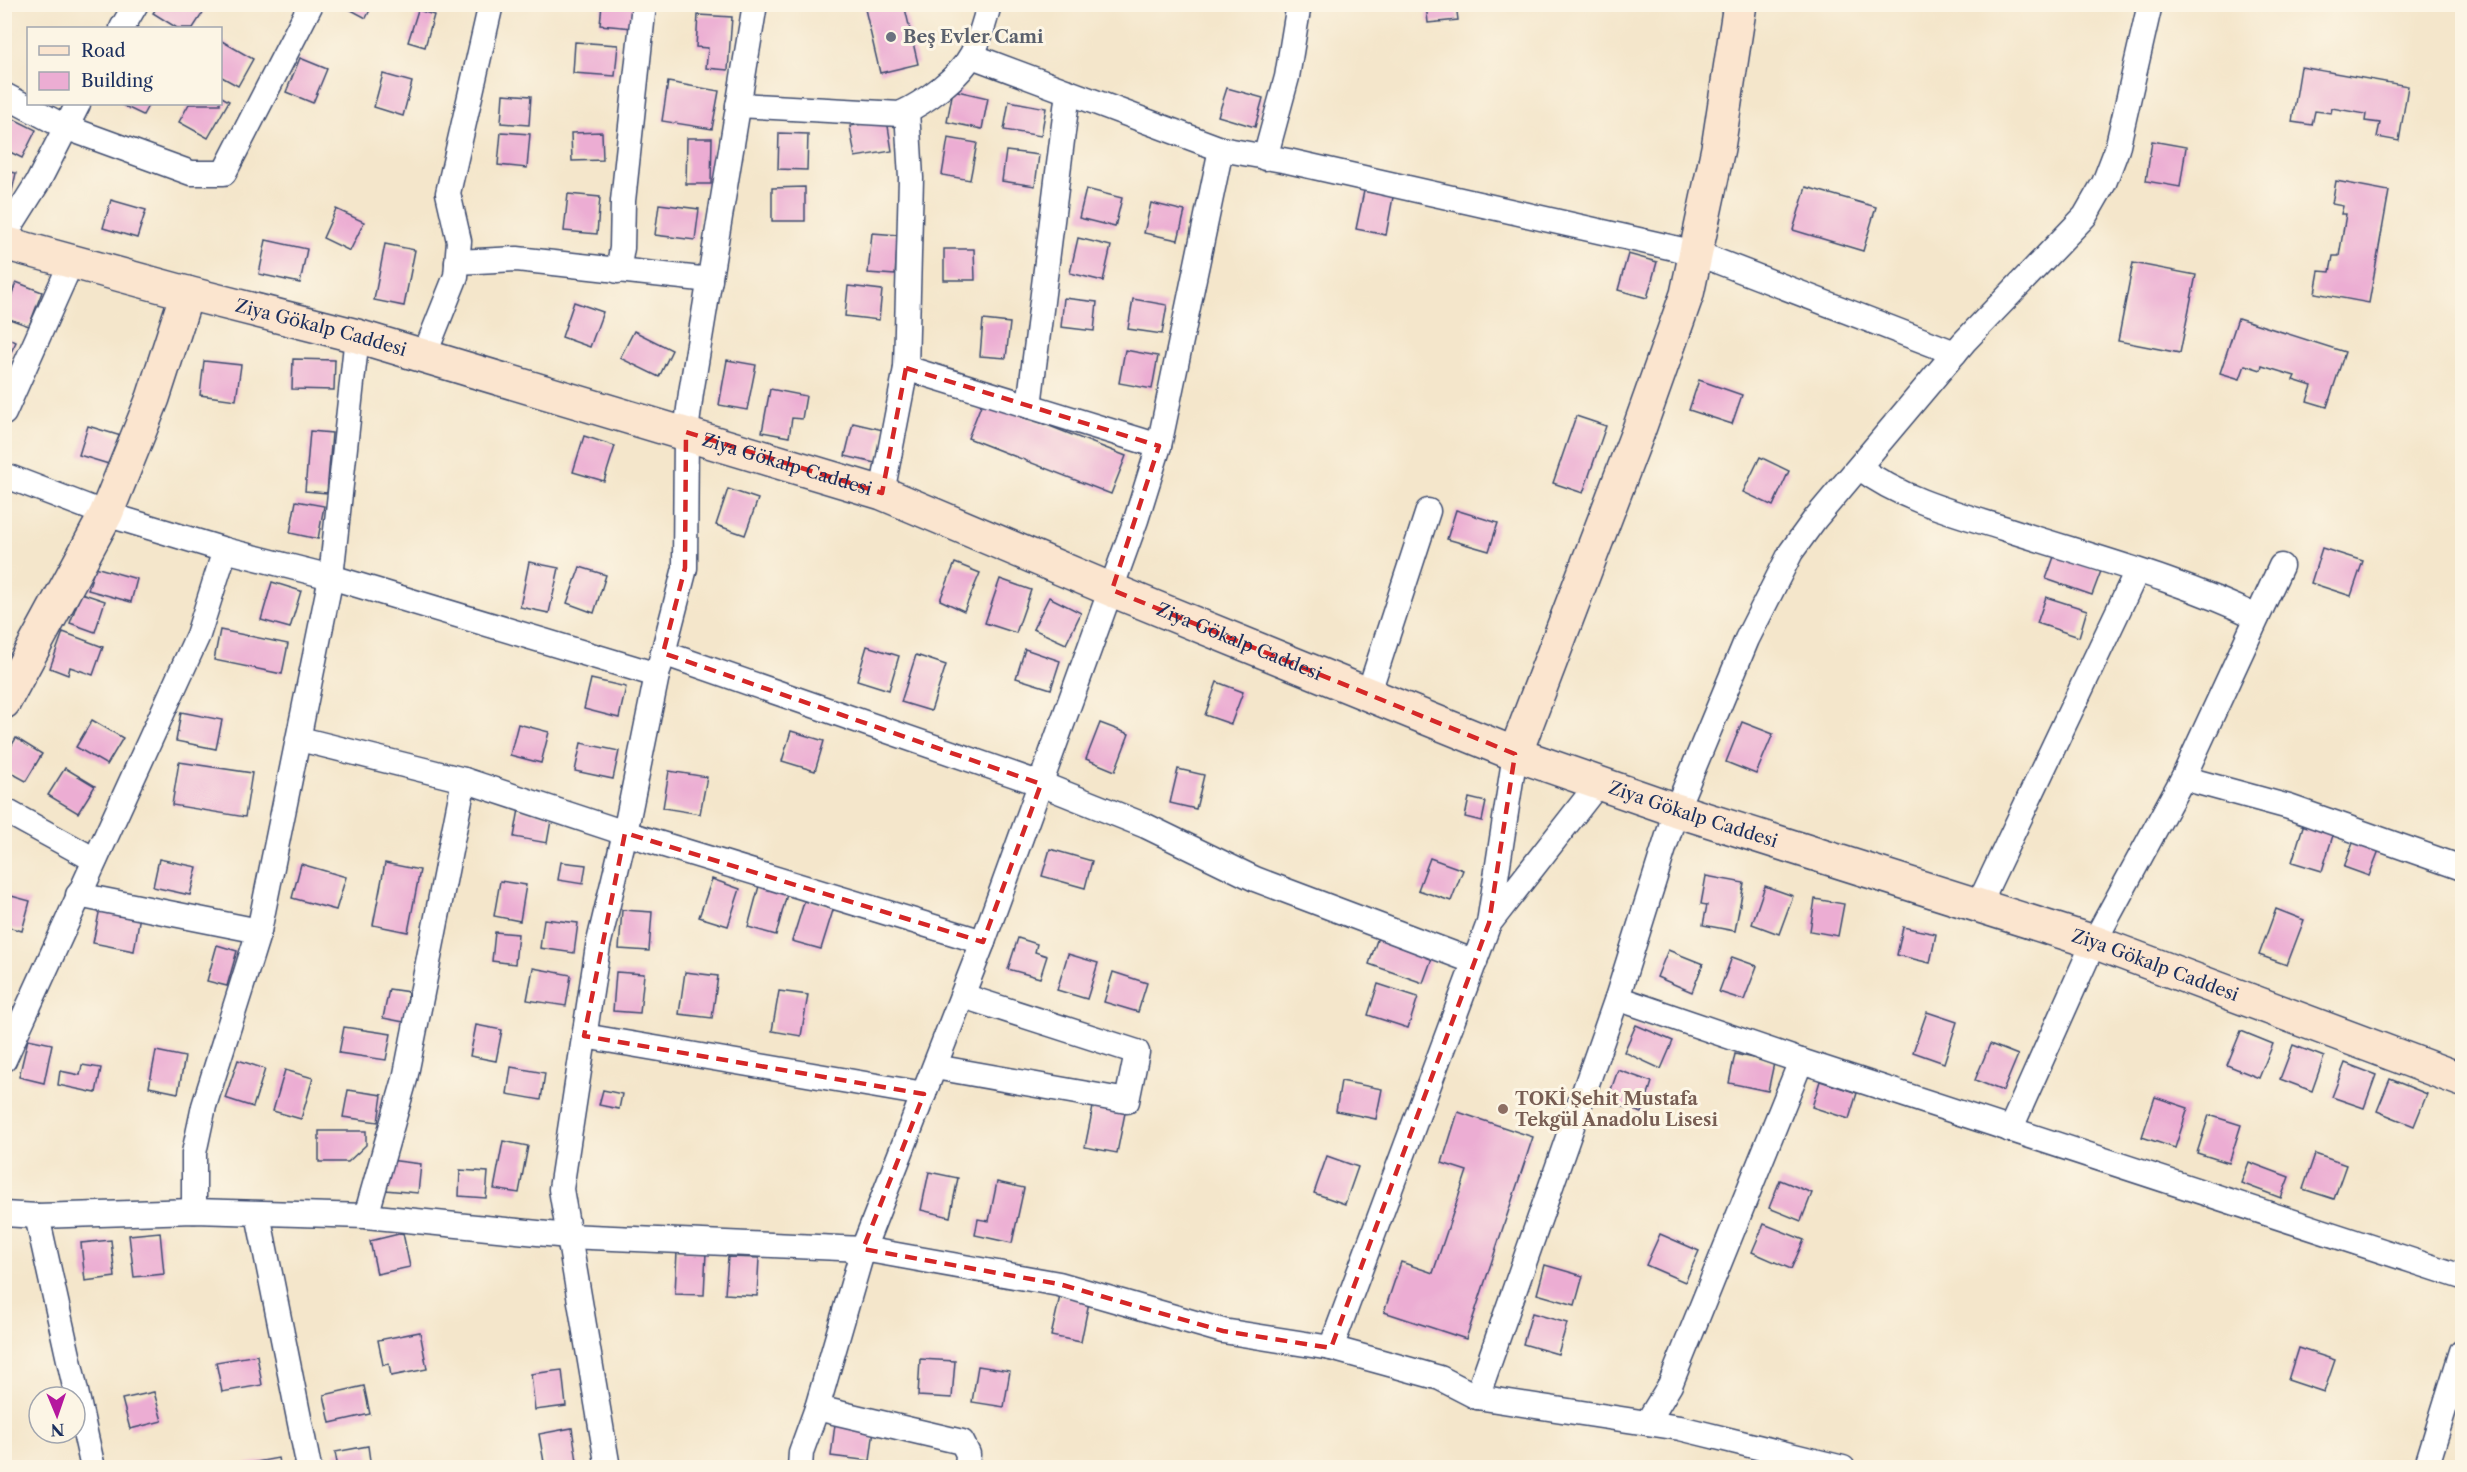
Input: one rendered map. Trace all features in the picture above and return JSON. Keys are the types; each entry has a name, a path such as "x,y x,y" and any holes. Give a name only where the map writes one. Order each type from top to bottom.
{"street":[{"path":"123,27 136,4"},
{"path":"4,94 65,127 191,173 224,172 311,4"},
{"path":"424,356 456,276 459,241 448,194 491,4"},
{"path":"618,271 622,248 623,201 644,4"},
{"path":"608,1467 561,1190 598,946 625,833 660,664 685,568 686,432 754,4"},
{"path":"738,105 900,114 917,106 947,82 972,56 989,4"},
{"path":"1265,158 1287,77 1299,4"},
{"path":"1331,1348 1489,923 1515,754 1638,432 1687,294 1718,148 1740,4"},
{"path":"1477,1397 1617,998 1677,810 1747,639 1791,552 1815,519 1955,353 2085,216 2104,183 2117,149 2150,4"},
{"path":"972,56 1221,149 1696,252 1955,353"},
{"path":"1029,406 1068,92"},
{"path":"4,236 38,182 77,105"},
{"path":"882,494 906,368 911,178 907,111"},
{"path":"800,1467 801,1452 817,1408 863,1249 983,942 1112,590 1159,446 1221,149"},
{"name":"Ziya Gökalp Caddesi","path":"4,243 187,294 357,336 686,432 882,494 1515,754 1677,810 2094,942 2463,1080"},
{"path":"457,262 517,259 710,280"},
{"path":"4,413 71,263"},
{"path":"4,702 106,514 153,398 187,294"},
{"path":"194,1211 194,1153 204,1106 259,931 300,739 331,577 357,336"},
{"path":"906,368 1159,446"},
{"path":"1860,468 1895,490 1941,509 2212,595 2257,616"},
{"path":"4,475 106,514 225,550 660,664 1041,784 1146,825 1255,879 1475,962"},
{"path":"1368,695 1428,510"},
{"path":"4,1060 198,635 225,550"},
{"path":"2010,1130 2094,942 2183,778 2281,566"},
{"path":"1979,904 2137,571"},
{"path":"300,739 464,780 625,833 983,942"},
{"path":"2183,778 2289,807 2463,868"},
{"path":"366,1216 405,1079 464,780"},
{"path":"1489,923 1598,784"},
{"path":"4,810 95,860"},
{"path":"78,895 259,931"},
{"path":"935,1067 1127,1101 1137,1052 963,996"},
{"path":"1617,998 2010,1130 2463,1277"},
{"path":"584,1036 924,1094"},
{"path":"1647,1423 1670,1385 1801,1061"},
{"path":"4,1214 37,1216 194,1211 366,1216 568,1236 863,1249 1059,1284 1223,1332 1331,1348 1440,1378 1477,1397 1647,1423 1843,1467"},
{"path":"258,1214 309,1467"},
{"path":"37,1216 93,1467"},
{"path":"2426,1467 2463,1351"},
{"path":"817,1408 962,1442 968,1454 967,1467"}],"highlighted area":[{"path":"906,368 1159,446 1112,590 1515,754 1489,923 1331,1348 1223,1331 1059,1284 863,1249 924,1094 584,1036 625,833 983,942 1041,784 663,653 685,568 686,432 882,493"}],"building":[{"path":"159,4 193,4 204,11 194,27 175,27 153,13"},
{"path":"340,4 373,4 366,18"},
{"path":"602,4 635,4 633,28 600,25"},
{"name":"Beş Evler Cami","path":"887,4 904,4 918,64 880,73 865,9"},
{"path":"1426,4 1456,4 1458,20 1428,23"},
{"path":"418,10 434,15 425,47 408,42"},
{"path":"698,15 732,17 728,70 706,68 708,48 696,47"},
{"path":"222,41 253,59 238,86 222,77"},
{"path":"575,42 618,45 615,76 573,73"},
{"path":"300,58 327,69 313,103 286,92"},
{"path":"2301,67 2408,86 2399,141 2377,137 2380,123 2365,121 2366,114 2332,108 2331,113 2315,111 2312,125 2292,122"},
{"path":"383,74 412,82 403,116 374,107"},
{"path":"668,82 719,91 712,129 662,121"},
{"path":"1227,88 1263,98 1255,127 1218,116"},
{"path":"953,90 988,98 982,129 947,122"},
{"path":"503,94 531,96 529,125 501,123"},
{"path":"222,97 229,101 208,138 179,122 188,105 222,105"},
{"path":"1009,101 1046,108 1041,136 1004,130"},
{"path":"122,105 148,105 143,115"},
{"path":"4,114 36,130 22,158 4,149"},
{"path":"887,120 892,151 855,157 850,126"},
{"path":"501,132 530,134 527,168 498,165"},
{"path":"602,132 603,160 572,161 571,133"},
{"path":"779,133 808,134 807,170 778,169"},
{"path":"687,138 712,138 711,184 686,184"},
{"path":"948,138 977,143 970,180 942,175"},
{"path":"2152,141 2186,147 2180,187 2146,181"},
{"path":"1006,151 1039,155 1035,186 1002,181"},
{"path":"4,171 16,173 10,200 4,199"},
{"path":"2336,181 2389,191 2369,303 2315,293 2319,271 2330,272 2333,256 2339,256 2346,214 2341,214 2343,206 2332,204"},
{"path":"805,187 805,221 772,221 772,188"},
{"path":"1806,187 1876,207 1863,251 1793,230"},
{"path":"1086,189 1122,198 1115,227 1079,218"},
{"path":"1364,191 1393,197 1386,235 1356,229"},
{"path":"568,194 600,197 597,234 564,231"},
{"path":"111,200 146,210 137,238 103,228"},
{"path":"1151,203 1185,211 1178,240 1144,233"},
{"path":"659,204 699,209 695,240 655,235"},
{"path":"336,209 364,222 350,251 323,238"},
{"path":"872,233 898,235 895,275 868,273"},
{"path":"1078,238 1111,246 1103,281 1070,273"},
{"path":"266,240 307,249 300,283 259,274"},
{"path":"385,244 415,250 404,306 374,300"},
{"path":"944,249 974,249 975,280 944,280"},
{"path":"1628,254 1657,262 1647,298 1618,290"},
{"path":"2133,263 2196,275 2180,353 2118,341"},
{"path":"16,282 42,292 29,326 4,317"},
{"path":"848,286 882,290 879,320 845,316"},
{"path":"1064,298 1097,302 1094,331 1061,327"},
{"path":"1133,299 1167,305 1162,334 1128,329"},
{"path":"574,302 603,312 590,347 562,337"},
{"path":"2238,318 2345,352 2327,407 2307,401 2312,386 2293,380 2295,376 2262,366 2261,370 2245,365 2240,379 2220,373"},
{"path":"983,320 1010,323 1006,358 980,356"},
{"path":"634,331 672,350 659,377 620,358"},
{"path":"4,336 16,342 4,366"},
{"path":"1125,350 1158,356 1152,389 1119,383"},
{"path":"293,359 335,360 334,390 292,389"},
{"path":"727,360 756,365 747,410 719,405"},
{"path":"204,361 241,365 236,400 200,395"},
{"path":"1699,380 1742,395 1732,424 1689,410"},
{"path":"770,389 806,396 802,419 792,418 789,437 762,432"},
{"path":"983,400 1126,456 1111,494 968,438"},
{"path":"1576,416 1606,426 1583,493 1553,483"},
{"path":"853,423 883,430 875,463 845,456"},
{"path":"88,426 121,436 112,465 79,455"},
{"path":"310,431 332,433 327,493 305,491"},
{"path":"584,436 615,446 604,481 573,472"},
{"path":"1760,457 1789,471 1773,506 1743,492"},
{"path":"728,489 758,499 745,535 716,525"},
{"path":"296,501 324,506 318,539 290,533"},
{"path":"1456,510 1498,523 1489,551 1447,539"},
{"path":"2322,548 2363,561 2351,596 2311,583"},
{"path":"2055,554 2101,571 2092,595 2046,579"},
{"path":"529,562 559,568 549,613 520,607"},
{"path":"955,563 980,573 964,611 940,600"},
{"path":"95,567 137,579 131,602 88,590"},
{"path":"580,567 606,575 594,613 567,603"},
{"path":"1000,579 1031,590 1016,633 985,623"},
{"path":"272,582 301,591 290,628 261,620"},
{"path":"81,593 105,601 95,632 70,623"},
{"path":"1049,597 1081,613 1066,644 1033,629"},
{"path":"2046,597 2087,610 2079,637 2037,623"},
{"path":"220,630 288,644 282,674 214,660"},
{"path":"63,632 103,647 93,675 70,667 68,675 50,668"},
{"path":"867,646 899,656 889,690 857,680"},
{"path":"1025,649 1060,661 1051,689 1016,678"},
{"path":"916,655 946,665 931,711 901,702"},
{"path":"591,679 626,687 619,718 584,709"},
{"path":"1217,682 1243,692 1231,724 1205,715"},
{"path":"181,712 222,720 216,749 176,741"},
{"path":"92,720 123,738 107,765 76,747"},
{"path":"1742,722 1773,734 1756,774 1726,762"},
{"path":"1100,723 1129,734 1115,771 1086,759"},
{"path":"518,724 549,732 541,763 510,755"},
{"path":"791,731 824,741 815,771 782,761"},
{"path":"16,738 42,754 26,781 4,769 4,758"},
{"path":"581,743 619,751 613,779 575,771"},
{"path":"179,762 252,773 245,817 172,805"},
{"path":"65,768 95,786 78,813 48,795"},
{"path":"1178,769 1204,775 1196,809 1170,803"},
{"path":"669,771 707,777 700,814 663,808"},
{"path":"1469,798 1486,802 1482,821 1465,817"},
{"path":"519,809 552,815 547,843 514,837"},
{"path":"2304,823 2334,832 2322,871 2292,862"},
{"path":"2356,835 2381,845 2369,876 2344,867"},
{"path":"1050,849 1092,861 1085,888 1042,876"},
{"path":"1430,858 1463,870 1451,901 1418,890"},
{"path":"159,859 197,867 190,895 153,887"},
{"path":"561,862 586,865 583,884 558,880"},
{"path":"385,863 420,870 408,932 373,925"},
{"path":"301,864 346,877 336,910 292,898"},
{"path":"1706,876 1744,883 1735,931 1703,925 1707,905 1701,904"},
{"path":"712,879 740,889 728,926 699,917"},
{"path":"500,881 526,885 520,921 494,916"},
{"path":"759,886 787,894 776,935 748,927"},
{"path":"1765,886 1793,896 1779,934 1752,924"},
{"path":"4,894 30,901 22,931 4,926"},
{"path":"805,899 834,907 821,949 792,941"},
{"path":"1815,899 1844,904 1838,936 1810,931"},
{"path":"100,908 140,915 134,951 93,943"},
{"path":"2276,909 2304,920 2287,965 2259,955"},
{"path":"622,910 652,912 649,951 619,949"},
{"path":"544,919 578,923 574,953 540,948"},
{"path":"1903,927 1936,934 1930,963 1897,955"},
{"path":"1380,931 1435,950 1423,983 1369,964"},
{"path":"495,932 518,934 515,964 492,961"},
{"path":"1018,938 1037,944 1035,952 1047,956 1040,978 1008,969"},
{"path":"217,945 237,951 227,986 207,981"},
{"path":"1668,950 1703,964 1692,992 1657,977"},
{"path":"1068,954 1098,963 1087,999 1057,990"},
{"path":"1732,957 1757,966 1744,1000 1719,992"},
{"path":"533,968 571,975 566,1006 527,1000"},
{"path":"616,972 644,974 640,1013 613,1011"},
{"path":"685,972 718,976 712,1018 679,1014"},
{"path":"1113,972 1147,983 1138,1012 1104,1002"},
{"path":"1378,984 1418,997 1408,1028 1368,1015"},
{"path":"389,989 409,992 404,1022 383,1018"},
{"path":"779,991 808,995 801,1036 772,1031"},
{"path":"1927,1012 1957,1022 1944,1063 1913,1052"},
{"path":"476,1025 502,1030 496,1061 470,1056"},
{"path":"1636,1025 1673,1041 1661,1069 1624,1052"},
{"path":"344,1027 391,1034 386,1060 339,1053"},
{"path":"2241,1031 2273,1044 2259,1078 2227,1065"},
{"path":"28,1039 52,1044 44,1083 19,1077"},
{"path":"1990,1044 2018,1055 2003,1091 1975,1080"},
{"path":"2293,1045 2324,1057 2312,1091 2280,1079"},
{"path":"156,1051 185,1057 178,1093 149,1087"},
{"path":"1735,1054 1774,1063 1768,1091 1729,1083"},
{"path":"238,1060 265,1069 253,1107 225,1098"},
{"path":"2345,1063 2376,1075 2364,1108 2332,1097"},
{"path":"82,1065 101,1068 96,1093 58,1085 60,1071 80,1075"},
{"path":"511,1067 545,1073 541,1100 507,1094"},
{"path":"285,1070 313,1078 301,1119 273,1111"},
{"path":"1618,1070 1652,1082 1642,1113 1607,1101"},
{"path":"2390,1079 2427,1094 2414,1126 2377,1111"},
{"path":"1341,1081 1382,1089 1376,1119 1336,1111"},
{"path":"1820,1081 1857,1093 1849,1119 1812,1107"},
{"path":"348,1090 382,1095 378,1122 343,1117"},
{"path":"603,1090 622,1094 619,1109 599,1105"},
{"path":"2155,1097 2188,1108 2175,1148 2142,1137"},
{"path":"1093,1107 1125,1113 1117,1153 1085,1147"},
{"path":"1458,1112 1533,1137 1466,1339 1384,1312 1401,1262 1433,1273 1467,1171 1442,1163"},
{"path":"2209,1115 2241,1125 2229,1163 2197,1153"},
{"path":"319,1131 366,1131 366,1145 348,1162 319,1162"},
{"path":"503,1141 528,1146 519,1193 494,1189"},
{"path":"2315,1154 2346,1165 2334,1199 2303,1189"},
{"path":"1327,1156 1358,1167 1345,1204 1314,1193"},
{"path":"389,1160 421,1164 418,1193 385,1190"},
{"path":"2249,1162 2289,1177 2281,1198 2241,1183"},
{"path":"460,1170 488,1172 486,1198 459,1196"},
{"path":"929,1172 958,1178 950,1217 921,1210"},
{"path":"1780,1180 1812,1193 1801,1221 1769,1208"},
{"path":"997,1182 1024,1188 1012,1243 975,1235 978,1219 989,1221"},
{"path":"1764,1224 1804,1240 1791,1269 1752,1252"},
{"path":"160,1232 164,1274 134,1277 129,1235"},
{"path":"403,1233 410,1267 377,1274 370,1241"},
{"path":"1660,1234 1699,1251 1685,1282 1646,1265"},
{"path":"111,1240 115,1277 85,1281 81,1243"},
{"path":"677,1251 706,1252 704,1295 675,1294"},
{"path":"728,1257 759,1258 757,1296 725,1294"},
{"path":"1545,1265 1583,1276 1575,1305 1537,1294"},
{"path":"1060,1296 1089,1302 1081,1342 1051,1336"},
{"path":"1532,1313 1567,1323 1558,1354 1523,1344"},
{"path":"420,1332 427,1369 391,1376 389,1364 383,1365 378,1340"},
{"path":"2298,1348 2335,1360 2324,1392 2288,1380"},
{"path":"257,1355 262,1385 222,1392 216,1362"},
{"path":"920,1359 955,1361 952,1398 918,1396"},
{"path":"978,1366 1010,1371 1004,1407 972,1402"},
{"path":"562,1370 566,1406 535,1410 531,1374"},
{"path":"364,1386 370,1414 330,1423 324,1395"},
{"path":"154,1392 162,1421 130,1429 122,1399"},
{"path":"835,1424 874,1429 870,1461 831,1456"},
{"path":"572,1428 578,1468 545,1468 539,1434"},
{"path":"368,1446 371,1468 338,1468 335,1452"},
{"path":"278,1458 280,1468 240,1468 240,1465"}],"place":[{"name":"Beş Evler Cami","path":"891,37"},
{"name":"TOKİ Şehit Mustafa Tekgül Anadolu Lisesi","path":"1503,1109"}]}
